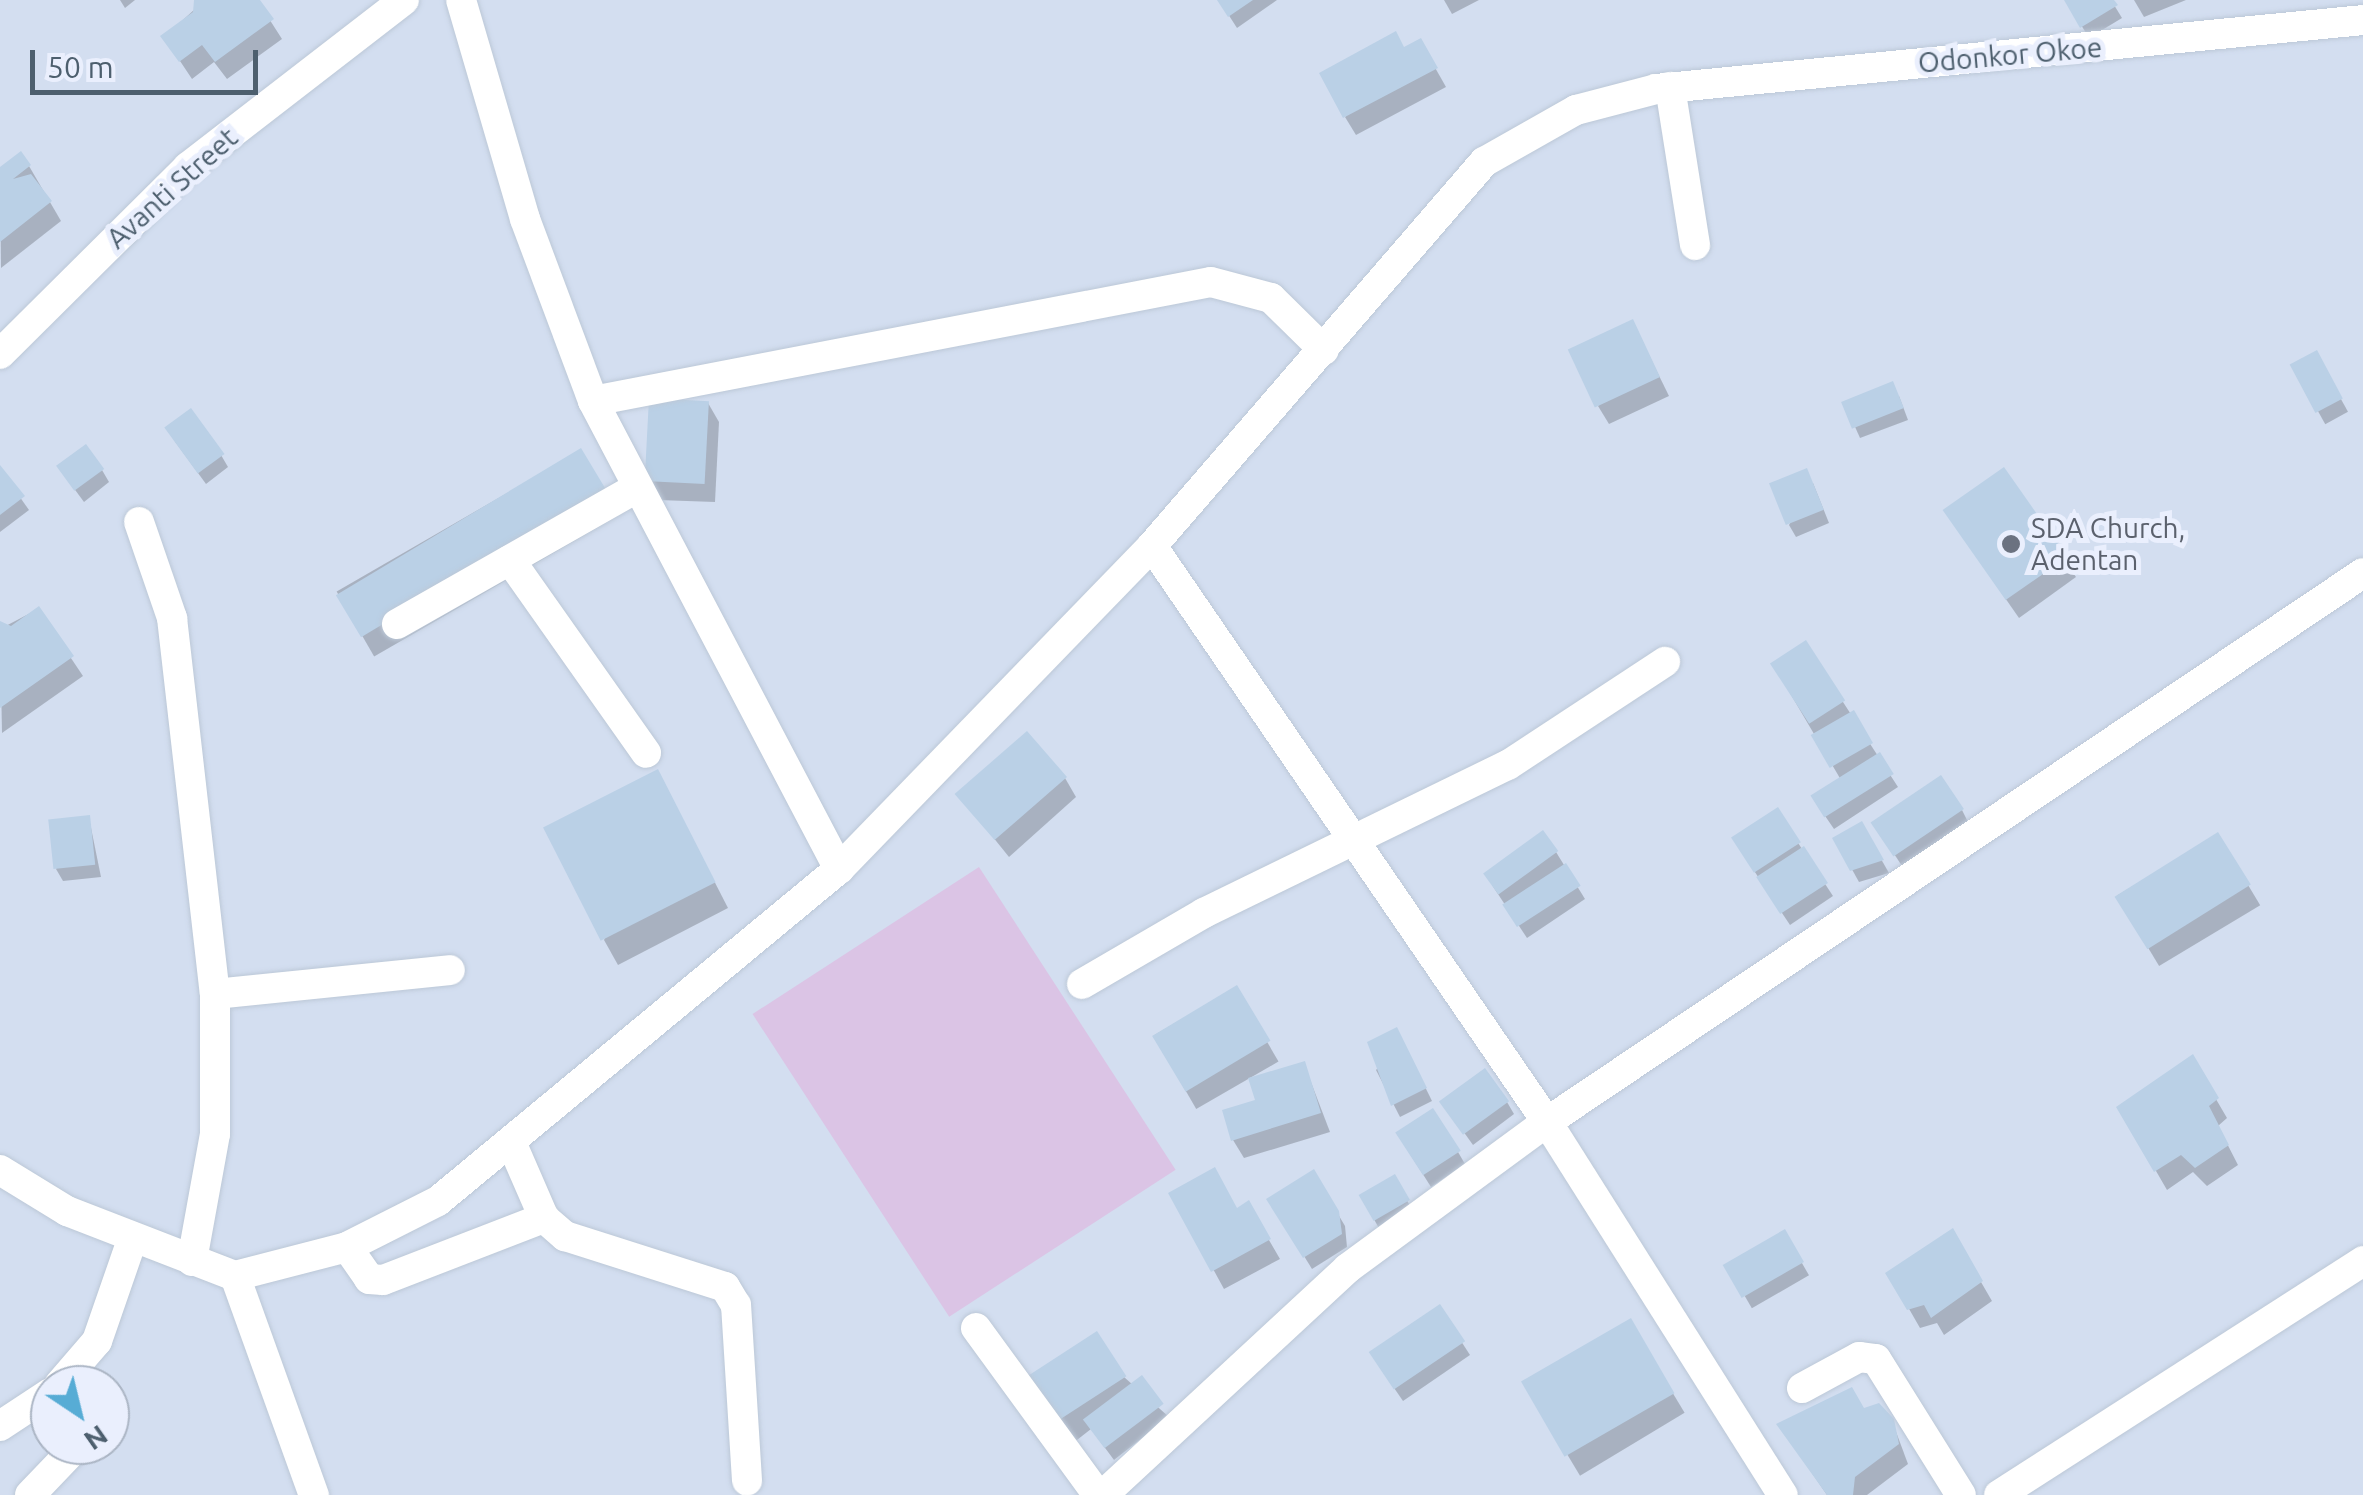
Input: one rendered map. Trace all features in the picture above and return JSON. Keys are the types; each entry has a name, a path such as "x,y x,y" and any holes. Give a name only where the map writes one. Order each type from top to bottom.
{"street":[{"name":"Avanti Street","path":"0,354 188,167 404,0"},
{"path":"461,0 525,219 593,400 633,490 839,869"},
{"name":"Odonkor Okoe","path":"236,1276 347,1247 438,1201 839,869 1152,546 1484,162 1576,110 1663,88 2363,20"},
{"path":"1663,88 1695,245"},
{"path":"593,400 1211,282 1271,298 1324,350"},
{"path":"397,624 633,490"},
{"path":"140,522 172,618 216,994 214,1134 192,1261"},
{"path":"1152,546 1358,839 1548,1122 1783,1495"},
{"path":"510,560 646,752"},
{"path":"976,1328 1101,1495 1269,1334 1548,1122 2363,573"},
{"path":"1082,984 1508,765 1665,662"},
{"path":"216,994 450,970"},
{"path":"511,1142 544,1218 566,1236 725,1287 736,1305 747,1482"},
{"path":"0,1170 133,1237 236,1276 314,1495"},
{"path":"347,1247 368,1278 383,1280 544,1218"},
{"path":"76,1365 97,1341 133,1237"},
{"path":"1999,1495 2363,1262"},
{"path":"1802,1388 1860,1357 1876,1360 1961,1495"},
{"path":"0,1426 30,1407"},
{"path":"30,1495 59,1465"}],"shaded area":[{"path":"0,0 2363,0 2363,1495 0,1495"},
{"path":"979,867 1176,1170 949,1317 753,1014"}],"building":[{"path":"194,0 260,0 274,19 215,62 202,45 179,62 160,36 193,12"},
{"path":"1217,0 1253,0 1228,17"},
{"path":"2064,0 2114,0 2118,5 2080,28"},
{"path":"1396,31 1404,47 1421,38 1438,68 1343,118 1319,73"},
{"path":"21,151 31,165 13,179 31,174 52,201 0,242 0,167"},
{"path":"1633,319 1660,377 1595,407 1568,349"},
{"path":"2317,350 2343,399 2315,413 2290,365"},
{"path":"1893,381 1904,408 1852,429 1841,402"},
{"path":"649,398 709,401 705,484 645,481"},
{"path":"191,408 225,454 198,474 164,427"},
{"path":"86,444 104,469 74,491 56,466"},
{"path":"581,448 606,490 361,637 336,595"},
{"path":"0,465 25,496 0,515"},
{"path":"2004,467 2067,557 2006,600 1943,510"},
{"path":"1807,468 1824,510 1786,525 1769,483"},
{"path":"39,606 74,656 0,708 0,621 11,626"},
{"path":"1806,640 1845,700 1809,724 1770,663"},
{"path":"1854,710 1873,743 1830,768 1811,735"},
{"path":"1027,731 1067,777 995,840 955,794"},
{"path":"1880,752 1894,774 1824,818 1810,795"},
{"path":"658,769 716,882 601,941 543,828"},
{"path":"1941,775 1964,809 1893,857 1871,823"},
{"path":"1778,807 1801,842 1754,873 1731,837"},
{"path":"90,815 95,865 53,869 48,819"},
{"path":"1862,821 1884,860 1850,871 1832,838"},
{"path":"1543,830 1558,851 1498,895 1483,873"},
{"path":"2218,832 2251,885 2147,949 2115,897"},
{"path":"1804,846 1828,883 1780,914 1756,877"},
{"path":"1566,863 1581,886 1517,927 1502,904"},
{"path":"1237,985 1270,1041 1186,1092 1152,1036"},
{"path":"1397,1027 1427,1088 1391,1106 1367,1042"},
{"path":"2193,1054 2219,1098 2209,1106 2229,1145 2195,1168 2181,1155 2154,1172 2116,1107"},
{"path":"1305,1061 1321,1113 1231,1141 1222,1110 1255,1100 1248,1078"},
{"path":"1485,1068 1509,1101 1463,1135 1439,1102"},
{"path":"1433,1108 1461,1151 1423,1175 1395,1133"},
{"path":"1215,1167 1237,1208 1249,1200 1271,1239 1211,1272 1168,1193"},
{"path":"1314,1169 1339,1211 1342,1234 1303,1258 1266,1199"},
{"path":"1395,1174 1410,1200 1374,1221 1359,1195"},
{"path":"1953,1228 1983,1281 1931,1318 1924,1305 1907,1310 1885,1273"},
{"path":"1785,1229 1804,1262 1742,1298 1723,1265"},
{"path":"1440,1304 1465,1341 1394,1389 1369,1352"},
{"path":"1631,1318 1674,1393 1565,1457 1521,1382"},
{"path":"1097,1331 1126,1376 1052,1425 1022,1379"},
{"path":"1142,1375 1164,1404 1105,1448 1083,1420"},
{"path":"1852,1387 1864,1408 1879,1403 1894,1419 1899,1444 1855,1477 1853,1495 1827,1495 1776,1424"}],"place":[{"name":"SDA Church, Adentan","path":"2011,544"}]}
